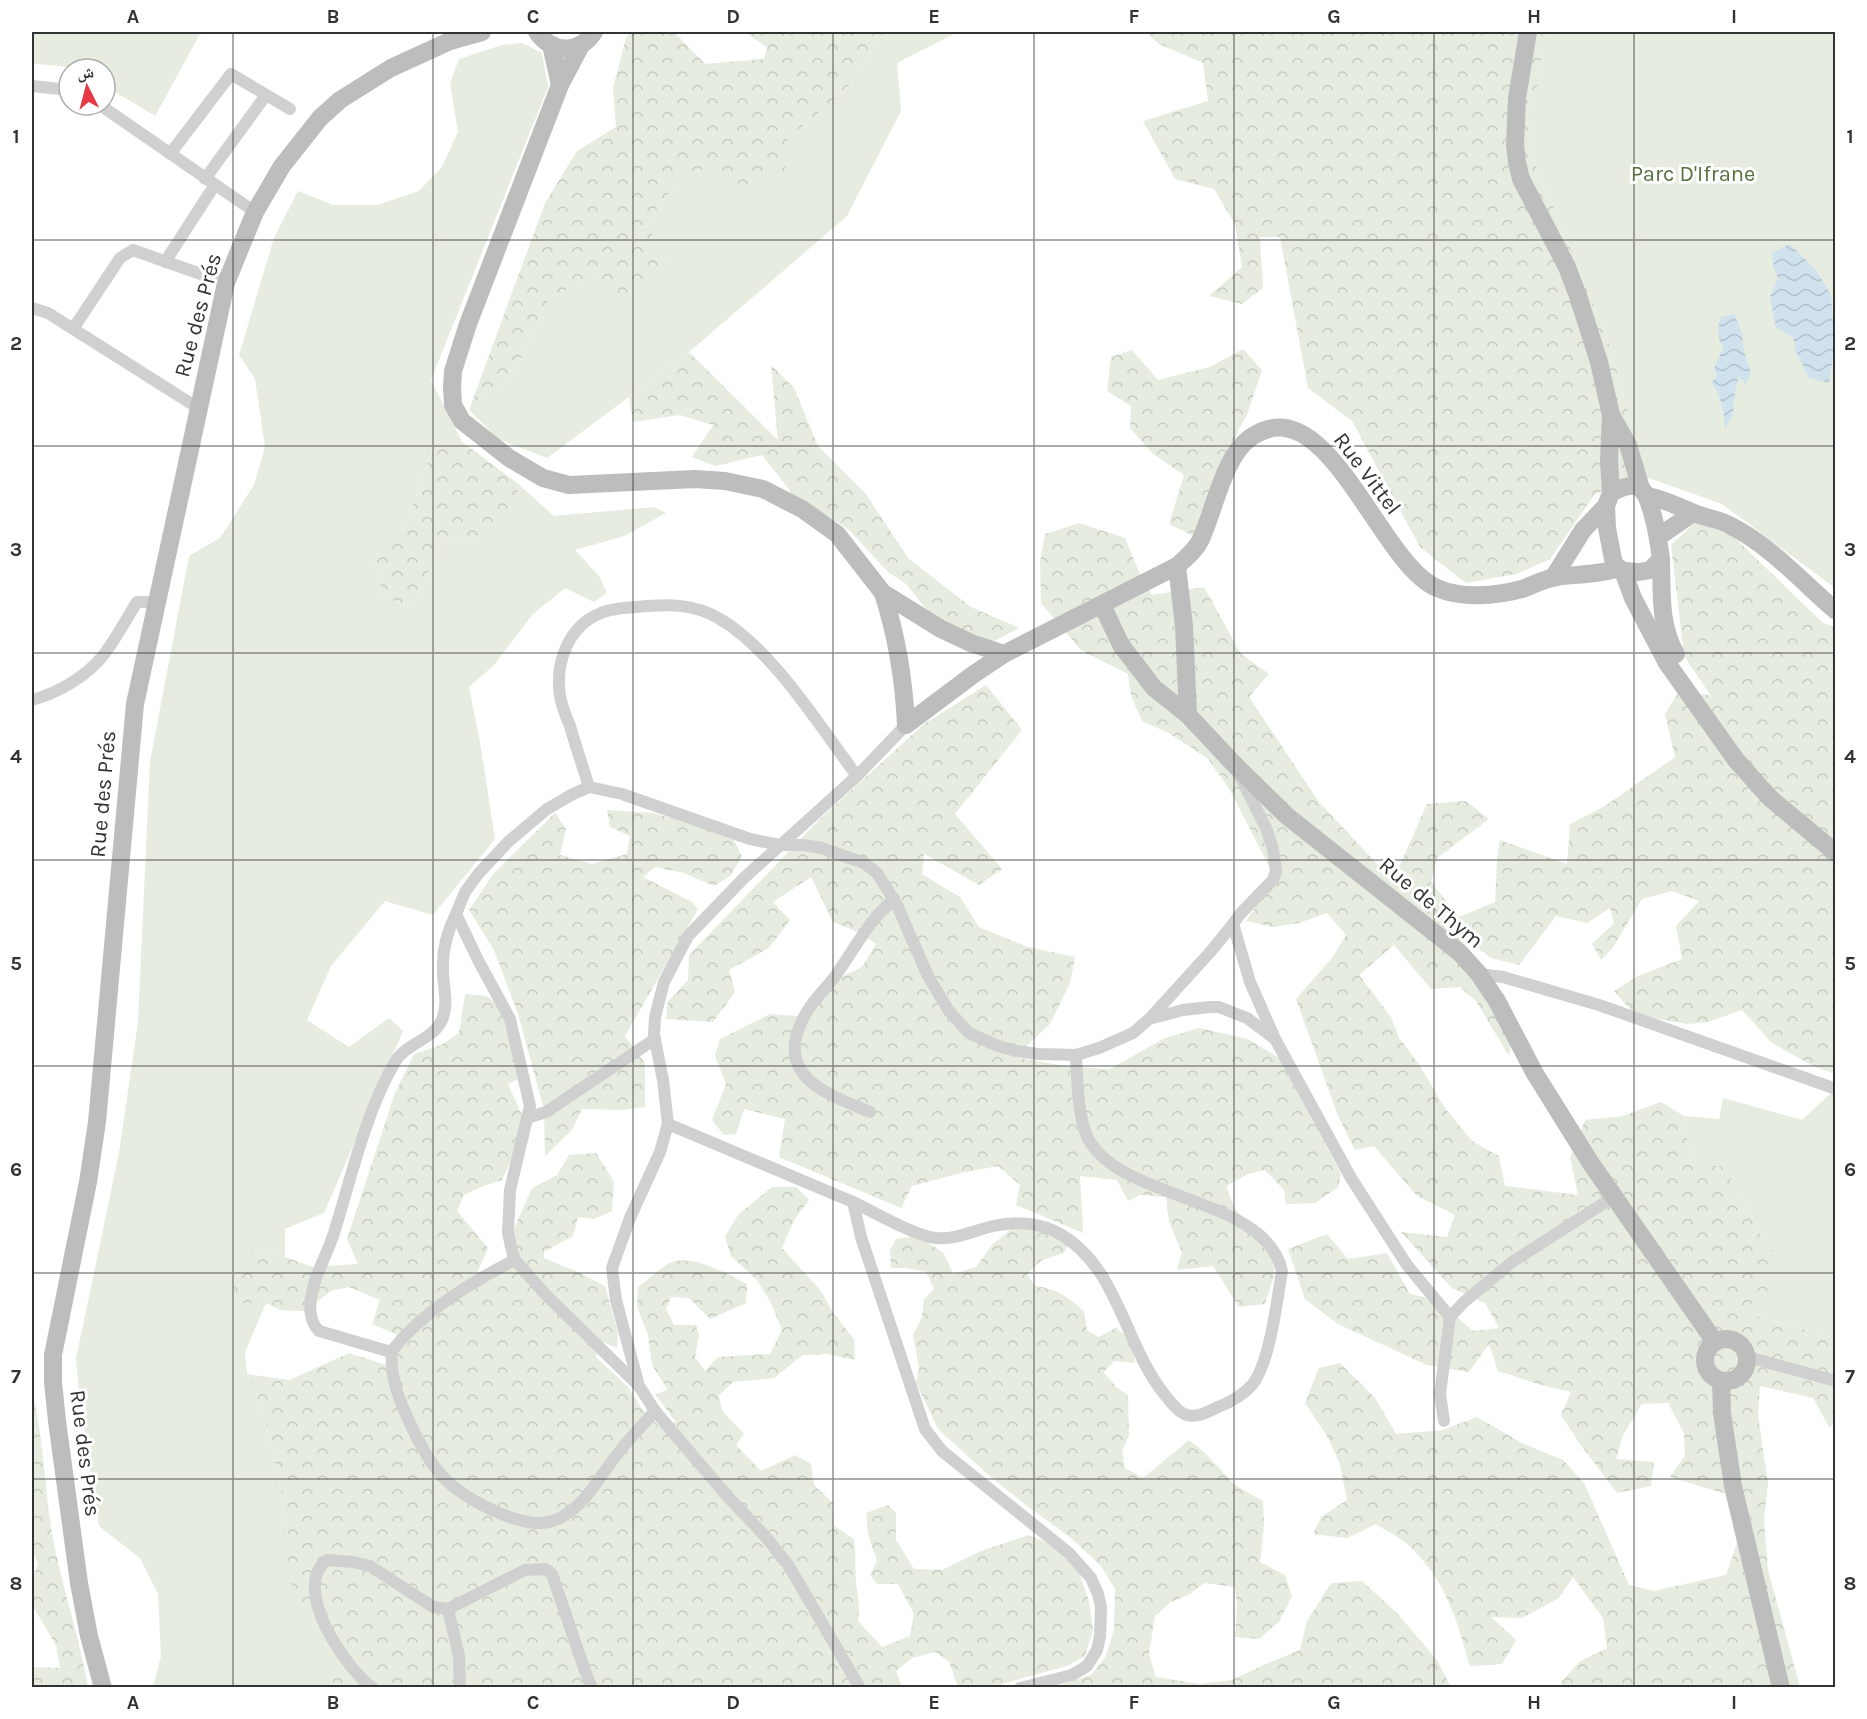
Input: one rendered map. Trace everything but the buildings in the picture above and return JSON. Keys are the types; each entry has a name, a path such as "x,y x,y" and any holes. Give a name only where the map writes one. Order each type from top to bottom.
{"street":[{"name":"Rue des Prés","path":"103,1688 89,1636 79,1583 57,1421 53,1355 88,1182 97,1122 135,704 226,283 255,212 282,166 320,118 340,100 391,68 450,41 482,32"},
{"path":"537,32 551,45 561,49 571,49 581,45 594,32"},
{"path":"1528,32 1517,98 1515,145 1517,162 1521,179 1567,267 1599,362 1611,415 1608,500 1610,547 1613,559 1621,569 1633,598 1667,663 1736,760 1770,798 1836,853"},
{"path":"551,45 560,85"},
{"path":"581,45 560,85 472,314 453,371 453,405 462,421 508,458 543,478 569,486 695,479 725,481 764,489 802,509 837,534 883,593 940,629 1004,654"},
{"path":"170,154 228,75 235,75 290,109"},
{"path":"32,86 57,89"},
{"path":"165,262 209,182 266,95"},
{"path":"117,117 255,212"},
{"path":"73,329 120,258 133,250 226,283"},
{"path":"32,308 48,313 198,408"},
{"path":"1611,415 1628,445 1659,537 1662,620 1668,640 1726,734 1757,771 1797,810 1836,841"},
{"name":"Rue Vittel","path":"906,725 1004,654 1177,566 1193,552 1201,540 1220,485 1245,442 1263,430 1289,428 1306,435 1341,470 1408,566 1422,579 1437,588 1479,596 1521,589 1553,578 1621,569 1639,572 1650,570 1661,559"},
{"path":"1553,578 1583,530 1608,500 1624,487 1645,492 1742,532 1776,557 1836,611"},
{"path":"1659,537 1693,513"},
{"path":"1177,566 1184,626 1188,715"},
{"path":"639,1386 616,1300 612,1268 630,1218 660,1152 668,1124 655,1039 655,1017 664,982 688,936 780,845 857,776 906,725 905,691 900,658 883,593"},
{"path":"32,700 53,692 92,668 105,653 137,602 158,602"},
{"path":"590,787 560,698 561,660 570,636 590,618 602,612 662,604 681,604 720,619 758,649 786,681 857,776"},
{"name":"Rue de Thym","path":"1102,605 1121,645 1154,688 1188,715 1287,816 1460,953 1479,974 1520,982 1599,1005 1836,1089"},
{"path":"392,1352 319,1331 314,1326 311,1316 313,1288 328,1253 366,1129 388,1076 404,1051 429,1035 441,1022 445,1004 444,944 465,892 508,842 547,809 590,787 622,794 750,839 780,845 821,848 864,863 877,873 894,899 937,994 969,1032 981,1039 1016,1051 1048,1055 1076,1055 1133,1033 1149,1019 1187,979 1241,913 1273,880 1276,871 1273,849 1266,828 1233,763"},
{"path":"870,1112 810,1084 797,1066 794,1047 800,1023 807,1011 834,977 868,924 894,899"},
{"path":"456,914 510,1019 530,1106 510,1190 508,1232 516,1260 574,1323 639,1386 655,1411 728,1497 765,1536 789,1566 860,1688"},
{"path":"1233,924 1250,982 1275,1039 1351,1178 1407,1265 1450,1317"},
{"path":"1479,974 1497,1001 1534,1072 1590,1162 1715,1342"},
{"path":"1149,1019 1183,1010 1219,1007 1247,1018 1275,1039"},
{"path":"527,1118 546,1112 655,1039"},
{"path":"668,1124 853,1202 924,1235 937,1238 969,1234 993,1226 1019,1223 1044,1227 1056,1232 1073,1242 1096,1268 1108,1287 1149,1373 1173,1404 1182,1413 1194,1416 1205,1413 1240,1396 1254,1383 1273,1322 1282,1271 1280,1262 1267,1242 1238,1222 1220,1212 1144,1182 1101,1157 1085,1134 1079,1100 1076,1055"},
{"path":"1444,1421 1440,1394 1450,1317 1464,1302 1512,1262 1615,1196"},
{"path":"853,1202 861,1237 925,1429 942,1451 1069,1552 1091,1578 1098,1594 1101,1607 1100,1637 1097,1650 1088,1666 1072,1675 1020,1688"},
{"path":"516,1260 466,1286 412,1331 392,1352 394,1382 397,1391 418,1437 438,1471 465,1495 482,1506 530,1523 552,1522 572,1509 585,1496 618,1453 655,1411"},
{"path":"1723,1339 1731,1339 1739,1343 1745,1349 1748,1358 1744,1373 1729,1381 1721,1381 1714,1377 1708,1371 1705,1363 1709,1348 1715,1342 1723,1339"},
{"path":"1748,1358 1836,1381"},
{"path":"1721,1381 1722,1413 1733,1486 1781,1688"},
{"path":"373,1688 350,1666 337,1648 318,1608 315,1598 316,1575 327,1560 370,1566 426,1603 448,1609 525,1570 538,1568 549,1571 592,1688"},
{"path":"448,1609 459,1656 460,1688"}],"green space":[{"path":"32,32 201,32 155,116 117,93 117,57 57,57 57,66 32,64"},
{"path":"630,32 674,32 705,64 764,59 767,47 744,32 884,32 848,87 787,140 785,173 737,194 719,164 682,176 646,224 670,263 623,298 598,276 549,298 512,378 469,410 545,203 577,151 616,127 613,88 626,38"},
{"path":"884,32 958,32 897,63 901,111 847,216 689,352 547,458 498,439 469,410 512,378 549,298 598,276 670,263 646,224 682,176 787,140 848,87"},
{"path":"1146,32 1546,32 1528,145 1608,340 1646,477 1595,494 1550,559 1516,574 1466,583 1420,547 1352,421 1308,388 1280,237 1260,237 1263,288 1242,304 1209,296 1242,267 1235,224 1214,189 1175,179 1143,121 1208,101 1203,63 1159,44"},
{"name":"Parc D'Ifrane","path":"1546,32 1835,32 1835,588 1722,504 1646,477 1608,340 1528,145"},
{"path":"522,43 542,53 548,87 431,380 462,442 432,451 405,527 373,559 384,598 413,607 441,544 476,540 519,512 516,482 554,516 654,507 666,513 624,536 575,550 599,576 607,593 594,602 565,588 533,614 494,665 469,687 495,839 433,915 385,901 331,966 307,1020 349,1047 389,1018 403,1031 324,1213 285,1229 285,1257 253,1249 237,1303 266,1303 245,1352 247,1374 263,1410 280,1484 289,1541 310,1603 340,1663 332,1680 334,1687 153,1687 161,1656 158,1594 140,1558 99,1526 76,1359 119,1153 138,1022 150,762 189,556 220,538 254,485 265,447 255,379 239,355 274,238 298,191 333,205 377,205 419,191 442,167 458,132 450,83 459,59 502,45"},
{"path":"1243,349 1262,370 1247,415 1193,536 1169,524 1184,475 1152,453 1130,428 1131,406 1107,391 1111,357 1132,350 1158,380 1210,367"},
{"path":"689,352 778,440 771,365 794,388 818,446 865,493 909,559 971,607 1019,628 991,643 931,615 905,583 888,572 847,528 795,497 762,455 715,466 692,457 713,425 680,415 633,422 629,397"},
{"path":"462,442 516,482 520,512 476,540 441,544 413,607 384,598 373,559 405,527 432,451"},
{"path":"1696,522 1734,537 1823,623 1835,627 1835,1074 1813,1066 1772,1043 1742,1010 1708,1022 1687,1024 1635,1015 1614,991 1638,976 1682,959 1676,926 1699,901 1672,891 1642,899 1612,949 1601,960 1592,944 1614,923 1610,908 1587,923 1556,916 1519,965 1491,958 1460,934 1512,1037 1509,1056 1476,1001 1460,987 1431,989 1394,945 1359,975 1391,1017 1399,1038 1418,1063 1445,1108 1472,1141 1499,1156 1505,1186 1578,1195 1570,1157 1585,1120 1623,1116 1661,1102 1684,1116 1690,1162 1723,1167 1740,1193 1761,1236 1776,1253 1766,1297 1749,1314 1835,1338 1835,1424 1829,1427 1813,1398 1760,1386 1758,1415 1768,1483 1764,1520 1768,1570 1800,1687 1562,1687 1561,1683 1579,1662 1607,1648 1603,1618 1573,1577 1559,1598 1522,1618 1491,1617 1516,1640 1502,1664 1470,1666 1460,1632 1440,1585 1420,1557 1400,1538 1376,1524 1347,1538 1313,1534 1321,1517 1347,1500 1340,1464 1327,1436 1305,1403 1319,1368 1340,1363 1375,1398 1396,1434 1443,1430 1477,1417 1522,1443 1563,1460 1584,1483 1629,1585 1654,1591 1726,1575 1737,1543 1726,1494 1670,1477 1685,1456 1684,1433 1668,1403 1642,1404 1623,1435 1616,1459 1654,1462 1651,1486 1617,1493 1561,1415 1571,1392 1498,1371 1489,1344 1469,1372 1427,1365 1338,1324 1305,1299 1288,1249 1327,1234 1348,1259 1387,1253 1410,1294 1437,1300 1473,1331 1499,1328 1485,1303 1452,1288 1401,1232 1447,1237 1455,1215 1417,1196 1374,1146 1355,1150 1338,1116 1296,999 1332,958 1346,935 1327,913 1299,923 1273,927 1246,921 1275,878 1230,790 1208,759 1169,733 1142,721 1131,696 1128,674 1081,650 1041,603 1040,562 1045,534 1079,523 1125,538 1138,570 1152,595 1204,587 1241,654 1269,674 1249,697 1319,802 1380,867 1399,867 1427,804 1466,801 1489,819 1437,858 1431,882 1459,917 1495,902 1500,840 1567,864 1570,824 1605,806 1675,757 1665,714 1678,693 1709,695 1713,699 1684,656 1671,545"},
{"path":"986,685 1022,730 955,814 1002,869 979,885 924,854 922,874 960,897 979,927 1028,947 1075,957 1070,983 1050,1024 1015,1057 1064,1066 1110,1069 1165,1038 1199,1028 1248,1039 1279,1058 1341,1174 1338,1187 1315,1203 1286,1204 1284,1190 1265,1170 1248,1174 1226,1186 1235,1209 1275,1255 1274,1276 1265,1304 1239,1307 1213,1266 1177,1270 1182,1252 1169,1222 1166,1197 1140,1195 1128,1201 1117,1180 1080,1176 1083,1233 1016,1205 1020,1185 998,1166 912,1186 901,1208 779,1157 785,1119 744,1109 736,1134 724,1135 712,1120 726,1084 715,1056 720,1039 770,1014 809,1017 832,981 862,967 876,944 858,932 833,922 811,877 773,902 790,920 769,948 729,970 735,992 713,1022 666,1019 668,1001 688,980 689,955 821,818 924,724"},
{"path":"607,810 653,813 732,835 742,857 730,876 714,886 684,873 655,867 643,877 692,902 698,909 625,1036 645,1063 645,1107 623,1110 582,1109 572,1130 545,1156 544,1109 518,1014 494,950 469,910 494,873 555,813 566,829 560,855 592,864 627,854 630,836 610,827"},
{"path":"465,994 487,996 504,1011 520,1078 508,1084 523,1117 511,1161 502,1180 464,1195 457,1211 488,1248 477,1273 506,1261 509,1240 532,1188 557,1175 569,1155 596,1153 614,1182 612,1211 594,1219 578,1217 573,1236 544,1252 544,1258 605,1286 618,1333 617,1348 603,1342 596,1357 628,1387 642,1409 658,1425 676,1422 655,1394 668,1390 652,1365 648,1335 637,1307 638,1287 668,1264 682,1261 701,1263 747,1284 746,1303 710,1319 689,1298 671,1297 666,1309 674,1325 696,1325 699,1336 695,1357 705,1371 718,1357 770,1354 782,1330 771,1303 757,1280 731,1256 725,1237 738,1215 772,1187 796,1187 809,1200 794,1220 782,1248 821,1291 833,1313 854,1339 855,1360 827,1354 803,1355 774,1378 733,1382 719,1395 722,1411 744,1434 736,1445 761,1471 795,1455 811,1464 814,1485 833,1503 834,1526 854,1539 858,1621 882,1647 910,1636 914,1614 898,1584 877,1584 870,1575 877,1561 868,1534 866,1513 888,1505 896,1513 896,1540 914,1569 942,1570 981,1551 1029,1535 1054,1546 1079,1572 1089,1601 1093,1630 1085,1656 1067,1666 995,1688 958,1687 949,1662 935,1652 912,1658 896,1671 902,1687 334,1687 332,1680 340,1663 310,1603 297,1603 283,1553 289,1541 280,1484 263,1410 247,1374 289,1380 349,1353 390,1366 402,1337 372,1324 380,1300 349,1287 331,1291 305,1311 280,1310 266,1303 237,1303 231,1275 253,1249 313,1267 358,1264 347,1239 395,1093 414,1054 441,1045 459,1033"},
{"path":"1831,1093 1835,1095 1835,1338 1749,1314 1776,1253 1761,1236 1740,1193 1690,1162 1684,1116 1719,1119 1723,1098 1802,1120"},
{"path":"1015,1226 1051,1227 1069,1243 1064,1253 1042,1260 1027,1274 1035,1286 1056,1291 1072,1301 1084,1311 1087,1330 1099,1337 1116,1328 1131,1340 1135,1363 1114,1361 1104,1372 1116,1387 1128,1395 1129,1436 1122,1450 1125,1468 1143,1478 1189,1440 1205,1453 1235,1485 1263,1501 1264,1525 1260,1562 1285,1575 1292,1596 1279,1622 1259,1639 1235,1637 1237,1604 1235,1587 1204,1583 1190,1594 1171,1602 1155,1616 1149,1654 1156,1677 1200,1684 1232,1680 1300,1650 1307,1621 1331,1583 1362,1581 1397,1613 1437,1660 1451,1687 1054,1687 1091,1675 1105,1658 1114,1630 1115,1589 1101,1566 1071,1538 985,1472 938,1429 916,1383 919,1368 913,1335 922,1317 924,1299 934,1289 926,1272 907,1268 891,1268 890,1250 896,1239 920,1236 944,1254 953,1274 976,1267 993,1244"},
{"path":"32,1390 40,1429 55,1549 88,1687 32,1687 32,1667 60,1668 56,1645 32,1605 32,1579 38,1564 32,1550"}],"water":[{"path":"1790,244 1816,270 1831,295 1835,344 1829,383 1809,378 1796,352 1793,337 1776,328 1770,297 1778,279 1772,252"},
{"path":"1734,314 1742,333 1744,352 1751,373 1746,384 1739,377 1733,414 1725,429 1722,405 1712,383 1717,374 1714,369 1723,347 1718,333 1721,317"}]}
